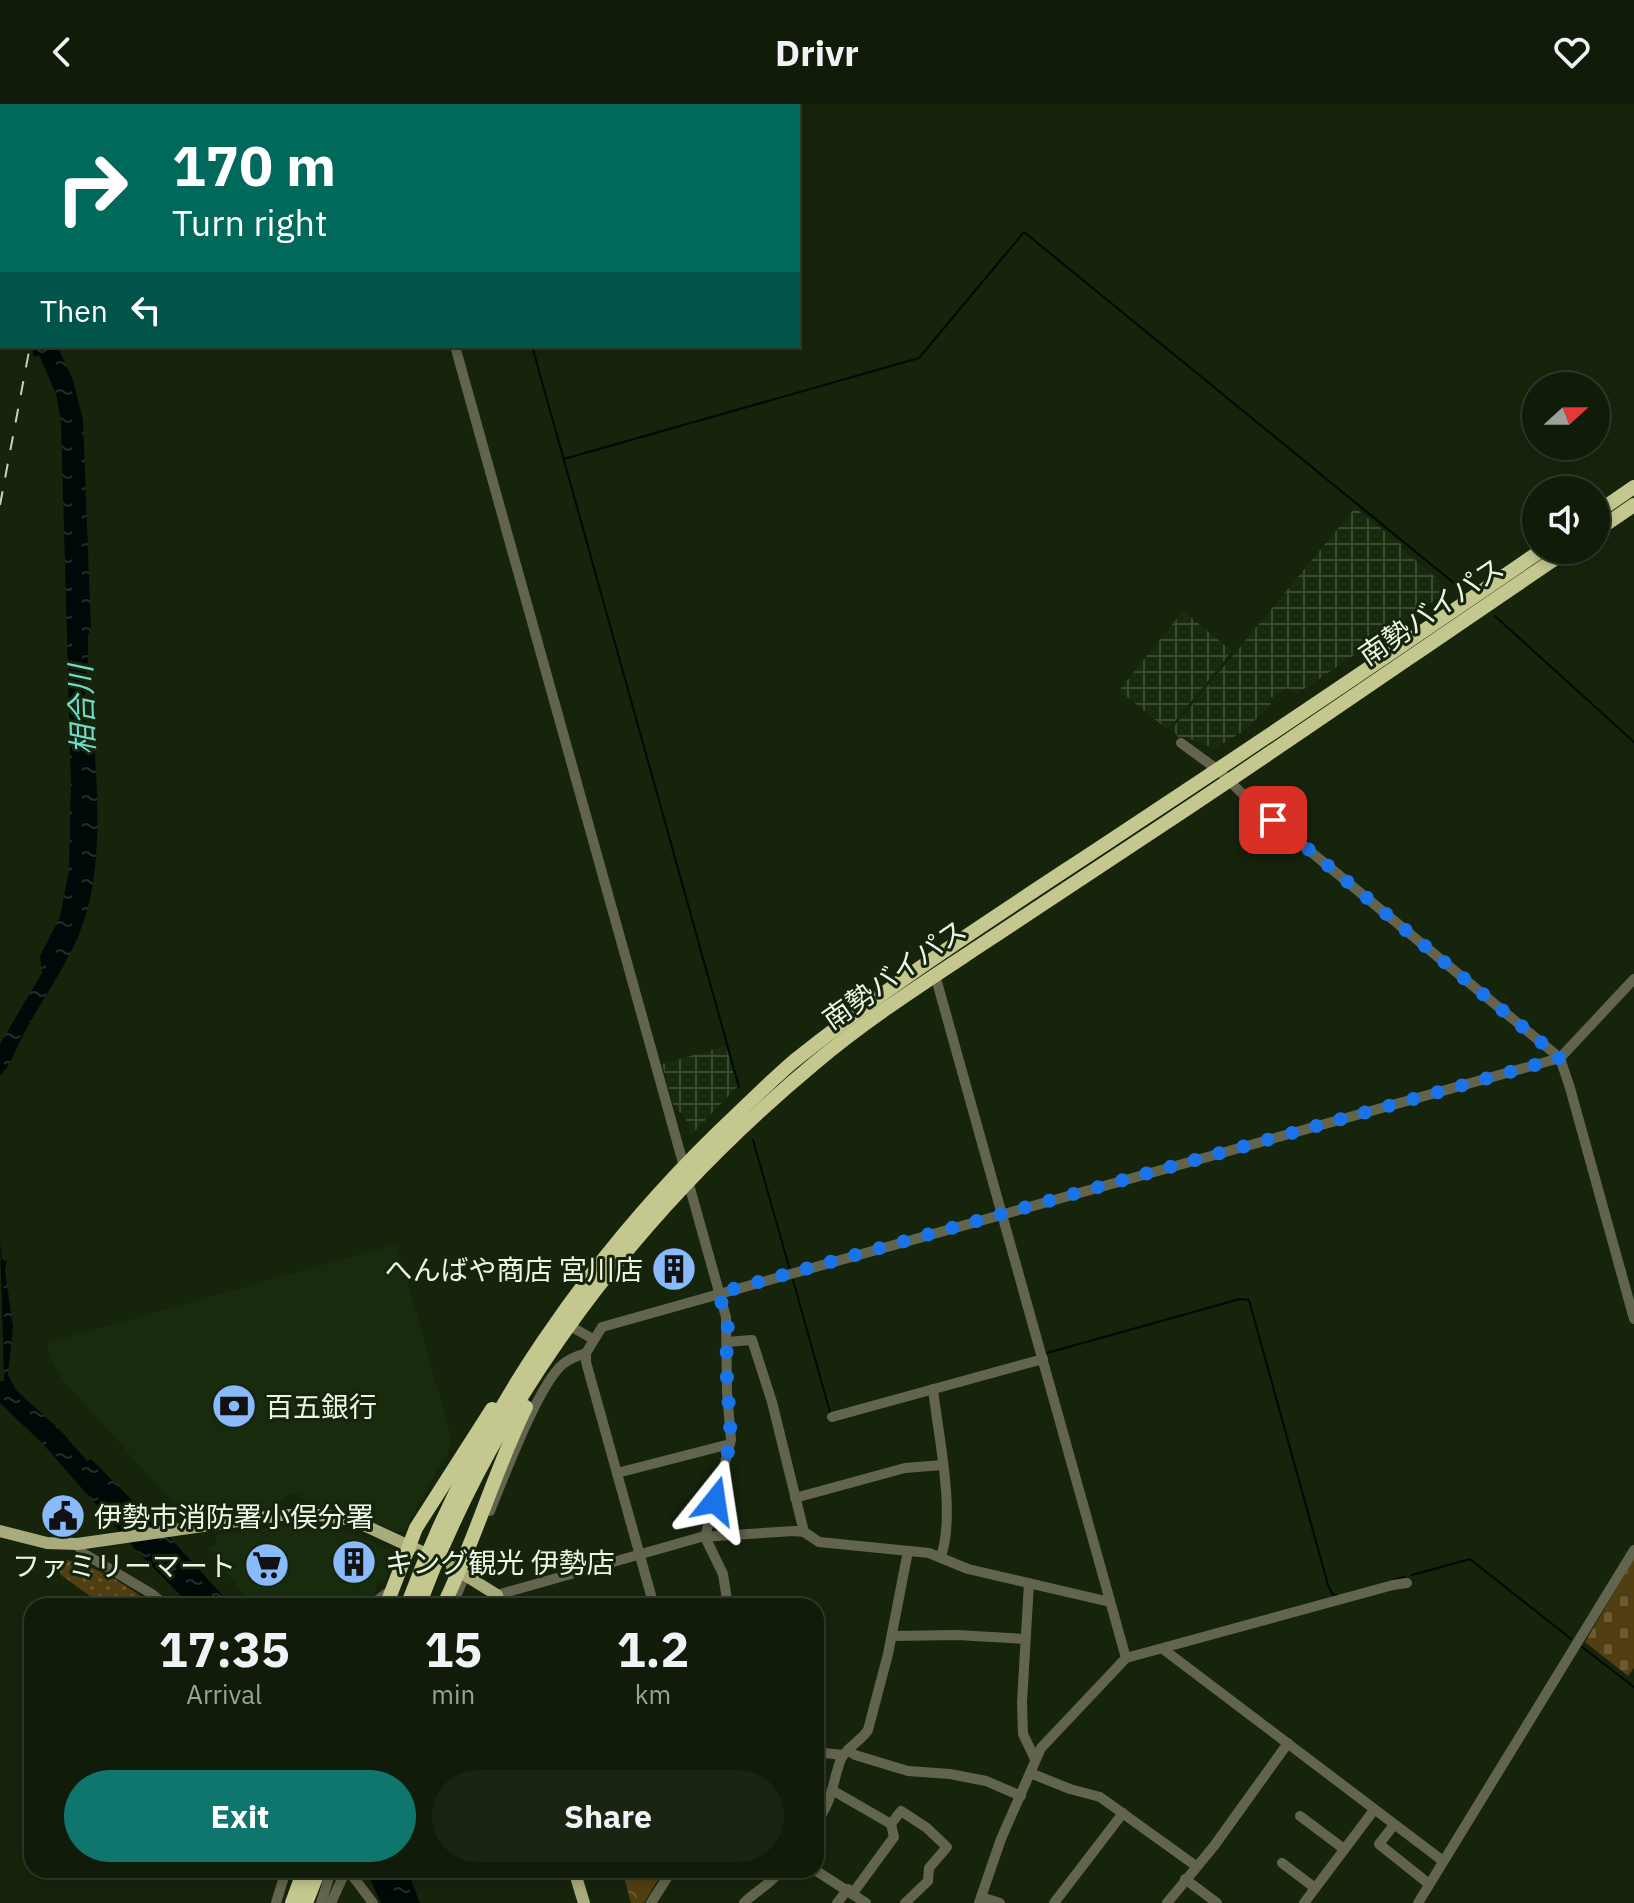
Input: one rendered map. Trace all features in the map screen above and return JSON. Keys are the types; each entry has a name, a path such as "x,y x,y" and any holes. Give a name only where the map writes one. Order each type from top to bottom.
{"highway":[{"path":"1610,503 1634,487"},
{"path":"1610,521 1634,505"},
{"name":"南勢バイパス","path":"422,1598 484,1463 564,1322 690,1182 775,1099 874,1017 1522,564"},
{"name":"南勢バイパス","path":"410,1598 430,1550 503,1407 633,1222 685,1164 791,1063 908,975 1223,776 1547,564"},
{"path":"388,1598 416,1528 533,1347 564,1322"},
{"path":"447,1598 469,1551 485,1500 564,1322"},
{"path":"292,1903 301,1878"},
{"path":"306,1903 316,1878"}],"main road":[{"path":"0,1531 38,1546 101,1541 281,1515 320,1515 353,1520 422,1552"},
{"path":"459,1571 496,1598"},
{"path":"576,1878 584,1903"}],"street":[{"path":"456,348 726,1317 730,1444 705,1537 723,1574 727,1598"},
{"path":"1181,743 1560,1058 1634,1319"},
{"path":"652,1598 586,1353 602,1327 1560,1058 1634,979"},
{"path":"937,982 1126,1658"},
{"path":"564,1322 593,1339"},
{"path":"727,1342 752,1340 772,1402 804,1532"},
{"path":"469,1551 485,1523 531,1416 555,1373 574,1357 586,1353"},
{"path":"832,1417 1042,1356"},
{"path":"933,1389 947,1526 941,1556"},
{"path":"617,1473 730,1444"},
{"path":"795,1498 905,1468 942,1465"},
{"path":"505,1598 640,1554 705,1537 804,1532 819,1542 941,1556 968,1569 1110,1602"},
{"path":"77,1544 83,1553 157,1598"},
{"path":"1418,1903 1634,1550"},
{"path":"824,1810 845,1753 868,1730 892,1636 908,1551"},
{"path":"454,1598 459,1571"},
{"path":"1029,1583 1023,1734 1035,1759"},
{"path":"1000,1903 980,1900 1001,1839 1035,1759 1041,1748 1126,1658 1407,1583"},
{"path":"380,1598 390,1591"},
{"path":"892,1636 957,1635 1025,1639"},
{"path":"1163,1649 1443,1861"},
{"path":"1167,1903 1214,1846 1288,1743"},
{"path":"824,1752 855,1755 908,1771 986,1781 1021,1796"},
{"path":"1030,1773 1070,1789 1094,1794 1196,1866"},
{"path":"832,1790 891,1824 894,1837 837,1903"},
{"path":"1304,1903 1374,1810"},
{"path":"891,1824 901,1811 927,1828 947,1847 929,1868 928,1881 905,1903"},
{"path":"1054,1903 1123,1813"},
{"path":"1300,1816 1344,1849"},
{"path":"1394,1825 1379,1844 1429,1884"},
{"path":"1282,1863 1315,1888"},
{"path":"824,1875 866,1903"},
{"path":"276,1903 284,1878"},
{"path":"321,1903 328,1878"},
{"path":"331,1903 343,1878"},
{"path":"353,1878 373,1903"},
{"path":"651,1903 667,1878"},
{"path":"744,1903 775,1878"},
{"path":"1185,1879 1217,1903"}],"shaded area":[{"path":"1355,508 1402,545 1401,548 1447,587 1448,592 1295,695 1288,688 1269,699 1271,704 1245,730 1214,749 1179,738 1172,729"},
{"path":"1183,611 1232,651 1168,730 1121,692 1121,688"},
{"path":"726,1046 737,1087 691,1135 685,1117 674,1107 662,1064"},
{"path":"397,1244 452,1440 404,1531 396,1532 364,1518 311,1506 299,1494 285,1495 279,1505 267,1508 187,1521 63,1380 51,1359 47,1343"},
{"path":"279,1526 325,1526 368,1540 390,1550 394,1557 383,1584 378,1582 373,1598 246,1598 208,1547 217,1545 216,1535"}],"green space":[{"path":"55,1558 95,1569 142,1598 95,1598 61,1575"},
{"path":"1634,1559 1634,1668 1628,1676 1585,1642"},
{"path":"624,1878 659,1878 644,1903 631,1903"}],"water":[{"name":"相合川","path":"33,348 58,348 73,380 83,420 91,630 84,683 87,705 82,715 89,728 93,729 97,835 92,888 78,937 0,1076 0,1044 42,973 40,956 60,917 69,870 71,783 61,420 56,394 39,355 33,357"},
{"path":"0,1241 2,1259 7,1259 5,1270 13,1327 8,1375 17,1391 61,1431 87,1461 91,1459 225,1598 183,1598 134,1548 43,1444 0,1403 0,1381 4,1378"},
{"path":"370,1878 410,1878 420,1903 381,1903"}],"waterway":[{"path":"564,459 919,358 1024,232 1460,588"},
{"path":"533,348 739,1087"},
{"path":"1495,616 1634,742"},
{"path":"753,1140 790,1270"},
{"path":"793,1280 830,1412"},
{"path":"1047,1353 1240,1299 1249,1300 1328,1585 1333,1595 1337,1595"},
{"path":"1412,1575 1470,1559 1571,1639"},
{"path":"1393,1580 1404,1577"},
{"path":"1582,1647 1634,1687"}],"railway":[{"path":"0,505 30,348"}],"place":[{"name":"へんばや商店 宮川店","path":"674,1269"},
{"name":"百五銀行","path":"234,1406"},
{"name":"伊勢市消防署小俣分署","path":"63,1516"},
{"name":"キング観光 伊勢店","path":"354,1562"},
{"name":"ファミリーマート","path":"267,1565"}],"route":[{"path":"715,1501 731,1440 726,1363 728,1328 719,1293 1560,1058 1273,820"}]}
